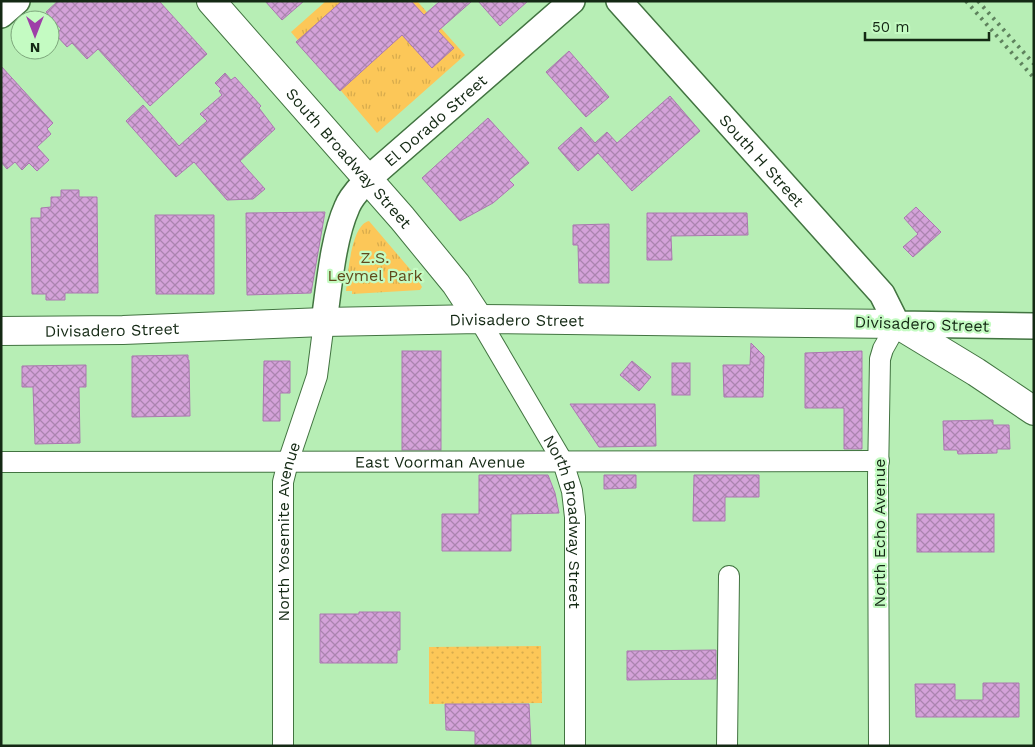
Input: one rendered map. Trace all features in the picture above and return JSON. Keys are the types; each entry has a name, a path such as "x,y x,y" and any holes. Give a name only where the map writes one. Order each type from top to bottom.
{"main road":[{"name":"South Broadway Street","path":"211,1 368,179 456,284 479,319"},
{"name":"Divisadero Street","path":"1,331 132,330 324,322 479,319 897,324"},
{"path":"897,324 976,372 1034,411"}],"street":[{"path":"1,15 17,1"},
{"name":"El Dorado Street","path":"324,322 337,238 342,220 348,205 368,179 572,1"},
{"name":"South H Street","path":"619,1 876,287 897,324"},
{"name":"North Broadway Street","path":"479,319 564,462 572,492 575,516 575,746"},
{"name":"North Yosemite Avenue","path":"283,746 282,490 288,462 317,376 324,322"},
{"name":"Divisadero Street","path":"897,324 1034,326"},
{"name":"North Echo Avenue","path":"879,746 880,360 883,349 897,324"},
{"name":"East Voorman Avenue","path":"1,462 879,461"},
{"path":"727,746 729,576"}],"green space":[{"path":"326,1 417,1 465,55 377,133 291,32"},
{"name":"Z.S. Leymel Park","path":"369,221 415,275 422,287 420,290 352,294 352,291 346,291 349,262 354,240 363,224"},
{"path":"541,646 542,703 429,704 429,647"}],"building":[{"path":"58,1 159,1 207,54 150,106 98,49 87,59 72,43 67,47 60,39 60,10 48,10"},
{"path":"265,1 304,1 282,20"},
{"path":"342,1 411,1 424,15 440,1 472,1 438,31 454,48 432,68 402,35 340,91 296,42"},
{"path":"478,1 528,1 500,26"},
{"path":"569,51 609,97 586,117 546,72"},
{"path":"1,66 53,123 47,129 51,134 37,147 49,160 37,171 29,163 22,170 15,162 7,169 1,162"},
{"path":"225,73 231,80 235,77 261,106 259,108 275,129 240,161 265,189 253,199 227,200 194,162 176,177 126,121 143,105 179,146 207,121 200,114 222,95 219,91 221,89 215,83"},
{"path":"670,96 700,131 632,191 598,153 578,171 558,148 581,127 595,143 607,132 617,143"},
{"path":"488,118 529,163 509,180 514,185 493,203 460,221 422,178"},
{"path":"61,190 79,190 79,197 97,197 98,293 65,293 65,300 46,300 46,294 32,294 31,218 41,218 41,208 51,207 51,197 61,197"},
{"path":"916,207 941,232 913,257 903,247 918,234 904,218"},
{"path":"325,212 311,293 247,295 246,213"},
{"path":"647,213 747,213 748,235 671,236 672,260 647,260"},
{"path":"155,215 214,215 214,294 156,294"},
{"path":"609,224 609,283 579,283 578,245 573,245 573,225"},
{"path":"751,343 764,356 763,397 724,397 723,365 750,365"},
{"path":"402,351 441,351 441,450 402,450"},
{"path":"862,351 862,449 844,449 844,408 805,408 805,353"},
{"path":"188,355 190,416 132,417 132,356"},
{"path":"264,361 290,361 290,393 280,393 280,421 263,421"},
{"path":"632,361 651,377 639,391 620,375"},
{"path":"672,363 690,363 690,395 672,395"},
{"path":"86,365 86,387 79,387 80,443 35,444 33,387 22,387 22,366"},
{"path":"570,404 655,404 656,446 599,447"},
{"path":"993,420 993,425 1009,425 1010,449 997,449 997,453 958,454 957,450 944,450 943,421"},
{"path":"479,475 548,475 555,493 559,513 511,514 511,551 442,551 442,514 479,514"},
{"path":"604,475 636,475 636,488 604,489"},
{"path":"694,475 759,475 759,497 725,497 725,521 693,521"},
{"path":"917,514 994,514 994,552 917,552"},
{"path":"359,612 400,612 400,650 397,650 397,663 320,663 320,614 359,614"},
{"path":"716,650 716,679 627,680 627,651"},
{"path":"983,683 1019,683 1019,717 916,717 915,684 955,684 955,700 983,700"},
{"path":"445,704 529,704 531,746 475,746 475,731 446,730"}],"railway":[{"path":"966,1 1034,78"},
{"path":"978,1 1034,64"}]}
